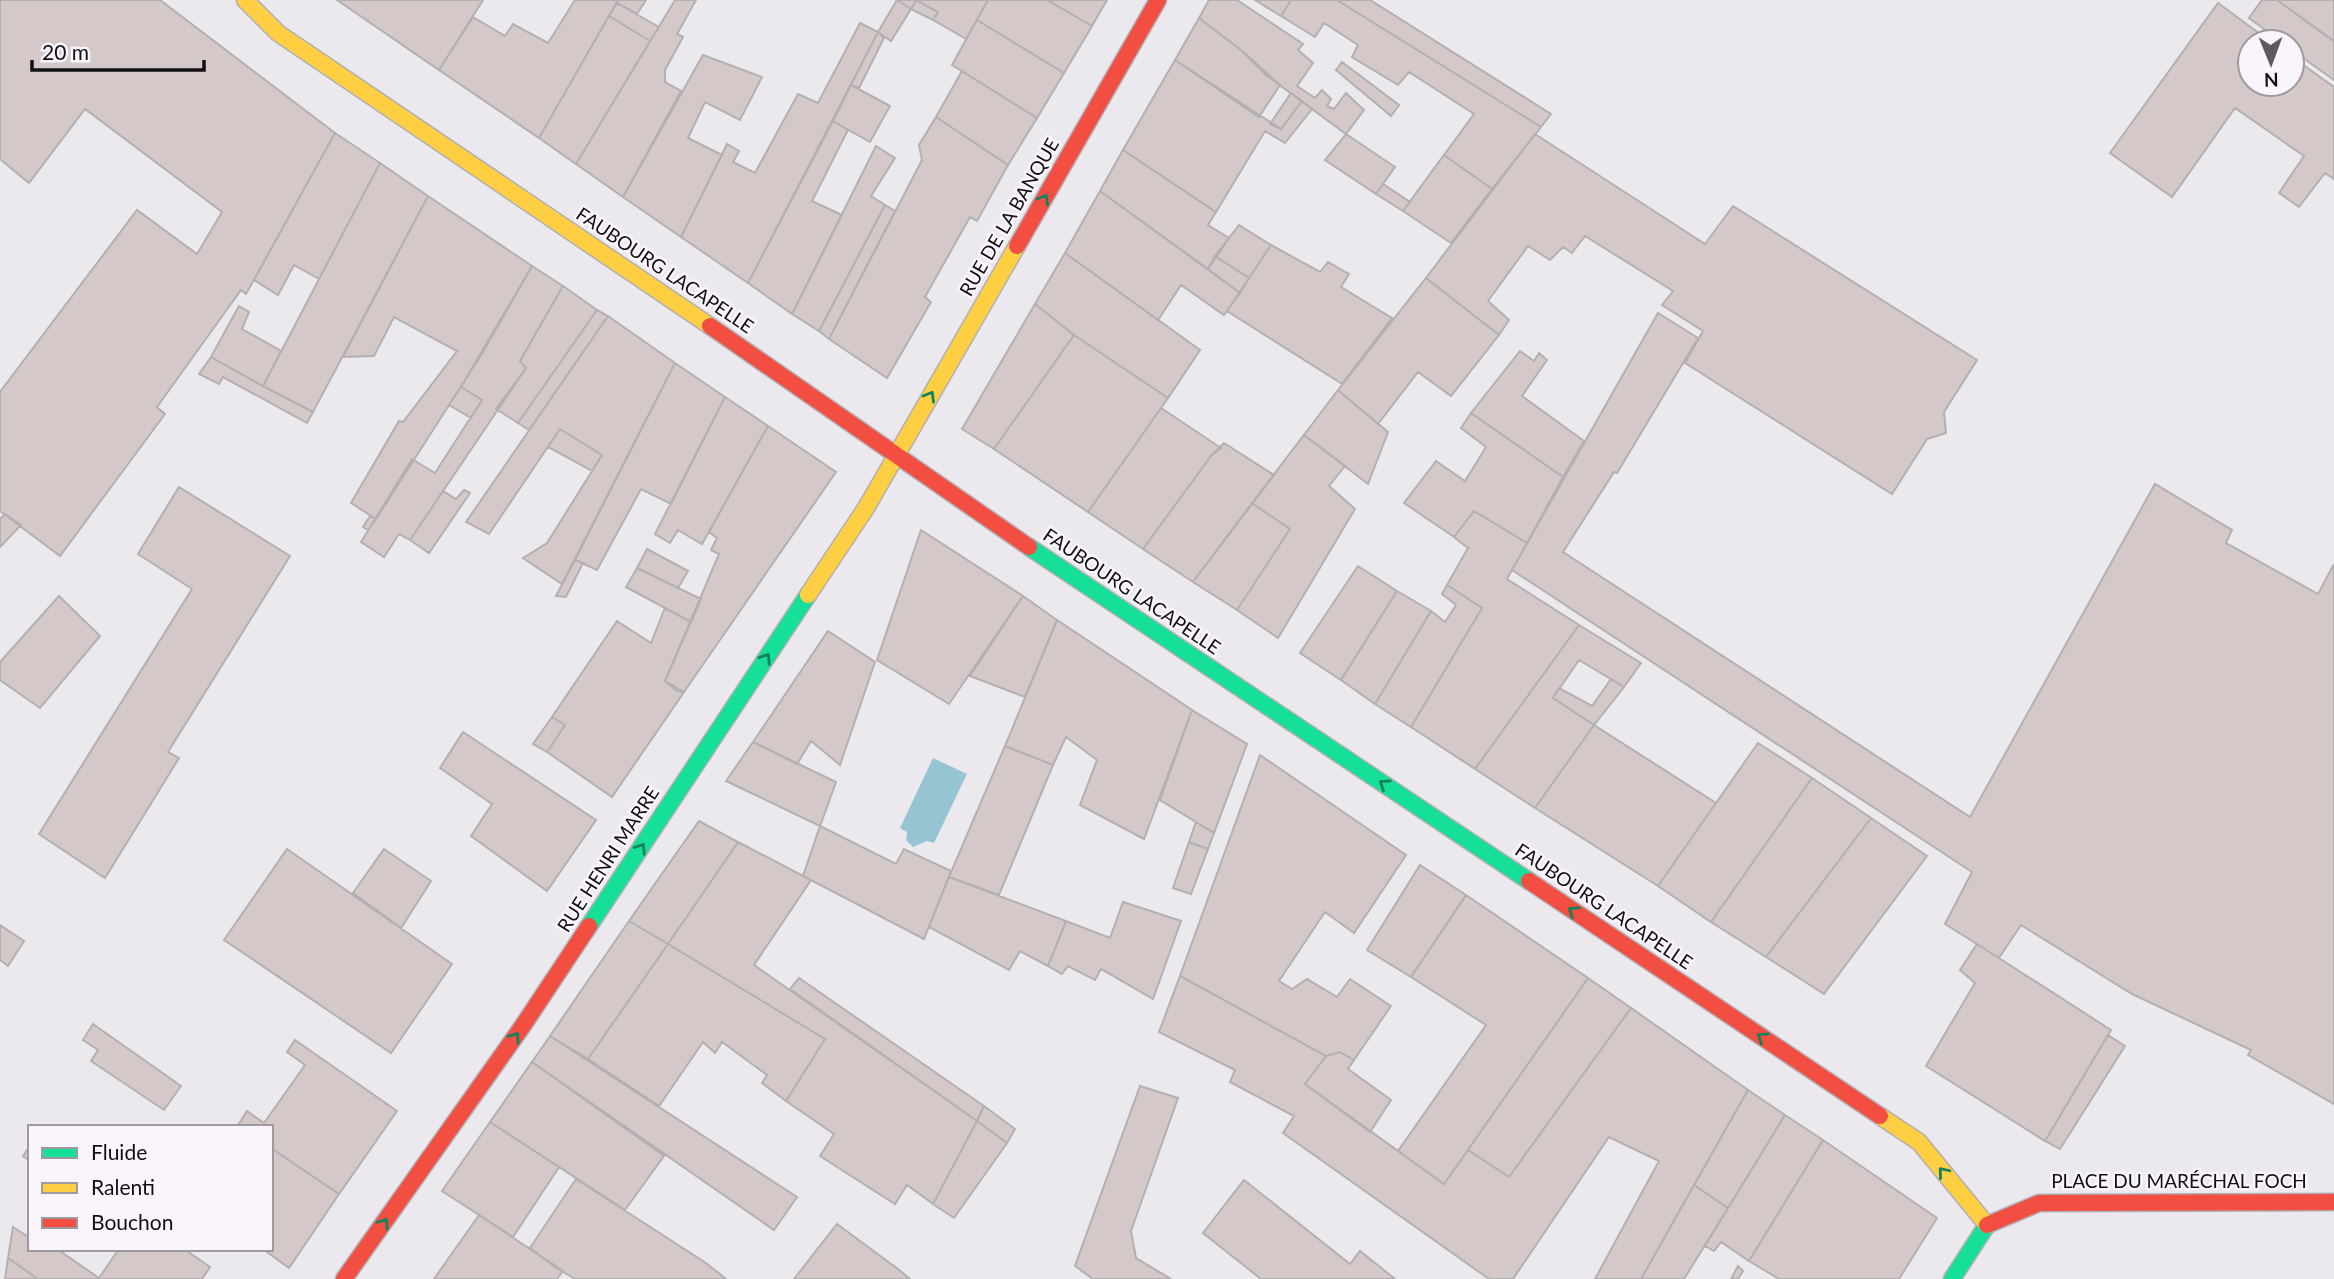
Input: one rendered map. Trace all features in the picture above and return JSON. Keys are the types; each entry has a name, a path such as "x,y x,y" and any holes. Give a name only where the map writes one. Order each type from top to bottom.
{"street":[{"name":"FAUBOURG LACAPELLE","path":"245,0 278,33 896,456 1919,1142 1987,1224"},
{"name":"RUE DE LA BANQUE","path":"896,456 1158,0"},
{"name":"RUE HENRI MARRE","path":"344,1279 522,1027 866,509 896,456"},
{"name":"PLACE DU MARÉCHAL FOCH","path":"1987,1224 2039,1203 2334,1202"},
{"path":"1952,1279 1987,1224"}],"water":[{"path":"933,758 967,774 934,843 927,841 913,847 906,840 907,832 900,828"}],"building":[{"path":"0,0 160,0 335,133 246,294 241,290 157,407 165,414 60,556 0,511 0,392 137,210 197,254 222,212 85,109 29,183 0,159"},
{"path":"337,0 483,0 439,70"},
{"path":"575,0 618,0 539,138 439,70 473,17 505,36 513,24 548,43"},
{"path":"618,0 646,0 637,14 617,3"},
{"path":"675,0 696,0 677,34 683,37 665,70 665,82 681,91 623,197 576,164"},
{"path":"897,0 911,9 891,41 878,32"},
{"path":"897,0 916,0 911,9"},
{"path":"916,0 988,0 966,39 933,20 938,12"},
{"path":"916,0 938,12 933,20 911,9"},
{"path":"988,0 1047,0 1092,26 1064,73 977,20"},
{"path":"1047,0 1107,0 1092,26"},
{"path":"1209,0 1237,0 1303,44 1298,50 1313,63 1297,86 1315,98 1322,90 1331,99 1327,106 1334,109 1346,93 1364,110 1346,134 1266,75 1241,50 1199,18"},
{"path":"1255,0 1291,0 1281,16"},
{"path":"1291,0 1337,0 1541,127 1492,189 1444,155 1474,114 1409,72 1398,85 1352,57 1358,45 1324,23 1315,37 1281,16"},
{"path":"1337,0 1370,0 1551,114 1541,127"},
{"path":"2262,0 2277,0 2334,41 2334,80 2306,60 2306,28 2263,28 2249,18"},
{"path":"2277,0 2334,0 2334,41 2322,33"},
{"path":"617,3 659,27 650,41 609,16"},
{"path":"2218,3 2252,28 2236,28 2236,98 2306,98 2306,67 2334,87 2334,179 2325,173 2299,207 2279,193 2304,156 2235,108 2172,197 2110,153"},
{"path":"609,16 650,41 576,164 539,138"},
{"path":"1199,18 1241,50 1280,85 1259,117 1175,60"},
{"path":"977,20 1064,73 1037,118 952,65"},
{"path":"860,23 878,32 748,283 681,237 727,144 739,151 733,162 755,173 798,94 818,103"},
{"path":"878,32 884,38 859,88 851,85"},
{"path":"703,55 762,77 740,120 705,102 688,138 722,155 681,237 623,197"},
{"path":"1175,60 1281,129 1302,101 1312,109 1285,143 1265,131 1216,212 1123,150"},
{"path":"1342,62 1399,105 1391,116 1336,70"},
{"path":"962,71 1037,118 1008,165 936,117"},
{"path":"851,85 890,106 870,142 833,121"},
{"path":"1291,93 1302,101 1281,129 1270,124"},
{"path":"936,117 1008,165 977,221 970,217 925,297 931,302 887,378 829,339 922,160 919,145"},
{"path":"833,121 848,130 812,201 842,215 792,314 748,283"},
{"path":"335,133 380,163 319,279 294,265 278,295 254,280"},
{"path":"1346,134 1395,167 1376,194 1325,160"},
{"path":"1535,134 1705,244 1733,206 1977,360 1944,412 1946,433 1927,439 1892,494 1685,363 1703,331 1662,305 1673,291 1585,236 1572,253 1563,247 1550,260 1528,246 1488,301 1509,320 1499,335 1426,278"},
{"path":"876,146 895,158 871,196 885,205 819,331 792,314"},
{"path":"1123,150 1216,212 1208,225 1229,238 1208,269 1100,191"},
{"path":"1444,155 1492,189 1451,243 1403,211"},
{"path":"380,163 428,196 313,412 263,386"},
{"path":"1383,184 1410,202 1403,211 1376,194"},
{"path":"1100,191 1240,293 1224,315 1181,285 1158,320 1065,253"},
{"path":"428,196 532,266 483,352 376,519 351,503 399,421 403,422 457,351 394,317 374,356 343,357"},
{"path":"885,205 895,211 829,339 819,331"},
{"path":"1239,225 1271,245 1249,278 1215,256"},
{"path":"1271,245 1320,272 1328,262 1349,274 1341,287 1392,318 1342,384 1227,311"},
{"path":"1065,253 1200,350 1168,398 1074,335 1035,304"},
{"path":"1215,256 1249,278 1240,293 1208,269"},
{"path":"532,266 563,286 520,361 526,368 410,540 399,534 384,557 361,542 412,459 435,473 482,400 461,387"},
{"path":"1426,278 1499,335 1451,396 1418,372 1378,424 1338,390"},
{"path":"563,286 597,310 518,423 496,409 526,368 520,361"},
{"path":"1035,304 1074,335 994,449 962,429"},
{"path":"239,306 249,312 242,329 281,351 263,386 211,357"},
{"path":"597,310 608,316 529,430 518,423"},
{"path":"1658,313 1698,338 1617,473 1614,472 1563,552 1970,817 2155,484 2232,530 2226,543 2318,594 2334,564 2334,1104 2248,1055 2251,1050 2132,994 2021,925 1999,958 1945,924 1972,872 1512,570"},
{"path":"608,316 675,363 562,584 523,558 547,543 602,455 560,429 489,534 466,522"},
{"path":"1074,335 1168,398 1088,512 994,449"},
{"path":"1520,351 1534,361 1539,353 1547,360 1522,396 1584,441 1563,477 1471,413"},
{"path":"211,357 313,412 307,423 223,377 219,384 199,374"},
{"path":"675,363 725,397 671,504 641,489 597,570 575,560"},
{"path":"461,387 482,400 471,418 449,405"},
{"path":"1338,390 1388,432 1368,484 1304,435"},
{"path":"725,397 768,426 702,544 678,530 670,543 655,534"},
{"path":"1161,408 1221,448 1211,456 1143,549 1088,512"},
{"path":"1471,413 1563,477 1527,543 1474,511 1454,537 1404,503 1436,461 1465,481 1486,447 1461,428"},
{"path":"768,426 836,472 684,692 677,691 665,681 719,554 711,550 717,538 709,532"},
{"path":"560,429 602,455 592,471 548,447"},
{"path":"1304,435 1345,466 1329,486 1355,509 1278,638 1237,610 1290,529 1252,503"},
{"path":"1224,443 1274,475 1193,582 1143,549 1211,456"},
{"path":"179,487 290,556 168,752 179,758 105,878 39,834 192,589 138,554"},
{"path":"464,490 470,493 429,553 410,540 443,491 456,499"},
{"path":"1252,503 1290,529 1237,610 1193,582"},
{"path":"1474,511 1527,543 1507,579 1579,625 1475,769 1411,727 1482,608 1447,585 1468,548 1454,537"},
{"path":"5,514 21,525 0,547 0,519"},
{"path":"370,516 376,519 368,530 363,527"},
{"path":"921,530 1023,596 949,704 877,660"},
{"path":"647,549 688,571 678,588 637,568"},
{"path":"575,560 583,563 566,597 556,596"},
{"path":"1358,566 1397,591 1341,680 1300,653"},
{"path":"637,568 701,599 691,622 626,587"},
{"path":"1447,585 1482,608 1411,727 1375,704 1431,611 1445,622 1456,605 1442,594"},
{"path":"1397,591 1431,611 1375,704 1341,680"},
{"path":"59,596 100,636 40,708 0,680 0,662"},
{"path":"1023,596 1057,620 1025,697 970,676"},
{"path":"665,608 691,622 665,681 684,692 612,797 547,752 565,725 552,717 617,621 651,643"},
{"path":"1057,620 1192,710 1144,839 1080,805 1097,760 1066,737 1053,765 1005,746"},
{"path":"1579,625 1641,663 1624,687 1579,660 1553,698 1594,725 1535,808 1475,769"},
{"path":"828,631 875,662 840,765 811,741 797,764 753,742"},
{"path":"1611,679 1624,687 1594,725 1553,698 1559,688 1592,706"},
{"path":"1192,710 1247,744 1214,833 1160,800"},
{"path":"552,717 565,725 547,752 533,744"},
{"path":"1594,725 1716,803 1658,886 1535,808"},
{"path":"463,732 596,820 547,891 471,836 492,804 440,768"},
{"path":"753,742 836,782 820,826 726,781"},
{"path":"1758,743 1812,778 1711,922 1658,886"},
{"path":"1005,746 1053,765 999,895 949,877"},
{"path":"1260,755 1406,855 1354,933 1325,912 1279,981 1292,989 1307,979 1337,997 1350,979 1391,1006 1354,1060 1340,1052 1326,1056 1180,976"},
{"path":"1812,778 1871,818 1766,957 1711,922"},
{"path":"1871,818 1927,856 1824,994 1766,957"},
{"path":"699,821 738,842 668,944 629,921"},
{"path":"1196,822 1214,833 1208,849 1189,842"},
{"path":"820,826 896,864 904,849 951,871 924,939 803,876"},
{"path":"738,842 811,880 754,965 977,1121 933,1204 907,1185 895,1204 820,1156 834,1134 786,1101 825,1039 668,944"},
{"path":"1189,842 1208,849 1191,894 1173,888"},
{"path":"287,849 452,964 391,1053 224,940"},
{"path":"384,849 431,881 401,928 353,893"},
{"path":"1420,865 1466,895 1411,977 1367,950"},
{"path":"949,877 1066,921 1048,966 1020,951 1009,970 929,927"},
{"path":"1466,895 1588,978 1444,1184 1398,1151 1486,1025 1411,977"},
{"path":"1123,902 1181,921 1153,999 1101,969 1095,980 1068,966 1062,974 1048,966 1066,921 1110,938"},
{"path":"629,921 668,944 588,1059 550,1036"},
{"path":"0,925 24,941 8,966 0,960"},
{"path":"668,944 825,1039 786,1101 762,1083 767,1075 722,1042 715,1053 703,1042 659,1106 588,1059"},
{"path":"1977,944 2111,1030 2045,1141 1926,1066 1975,983 1960,970"},
{"path":"1180,976 1326,1056 1305,1084 1444,1184 1468,1150 1509,1177 1631,1008 1748,1090 1641,1279 1595,1279 1659,1161 1609,1137 1513,1279 1489,1279 1283,1133 1294,1116 1230,1082 1235,1070 1159,1032"},
{"path":"799,978 984,1106 977,1121 790,989"},
{"path":"1588,978 1631,1008 1509,1177 1468,1150"},
{"path":"93,1024 181,1086 164,1110 91,1061 98,1050 83,1040"},
{"path":"2108,1035 2125,1046 2060,1149 2045,1141"},
{"path":"550,1036 797,1197 774,1230 532,1062"},
{"path":"295,1040 397,1111 339,1194 273,1149 273,1125 238,1125 247,1111 264,1123 305,1065 287,1052"},
{"path":"1340,1052 1354,1060 1348,1069 1391,1100 1370,1132 1305,1084 1326,1056"},
{"path":"532,1062 664,1156 625,1210 490,1122"},
{"path":"1140,1086 1178,1098 1131,1231 1136,1258 1171,1279 1093,1279 1075,1266"},
{"path":"1748,1090 1785,1115 1728,1208 1694,1185"},
{"path":"984,1106 1015,1129 1007,1143 977,1121"},
{"path":"1785,1115 1823,1140 1749,1261 1721,1242 1714,1251 1705,1246"},
{"path":"977,1121 1007,1143 954,1218 933,1204"},
{"path":"490,1122 559,1167 513,1237 442,1191"},
{"path":"1823,1140 1937,1218 1899,1279 1779,1279 1749,1261"},
{"path":"273,1149 339,1194 289,1268 266,1251 273,1251"},
{"path":"576,1179 706,1263 726,1279 575,1279 555,1267 530,1248"},
{"path":"1244,1180 1350,1264 1360,1251 1395,1279 1261,1279 1203,1233"},
{"path":"1694,1185 1728,1208 1684,1279 1641,1279"},
{"path":"479,1215 563,1271 557,1279 434,1279"},
{"path":"837,1224 898,1269 910,1279 794,1279"},
{"path":"13,1227 28,1237 28,1251 60,1251 99,1278 118,1251 187,1251 210,1267 202,1279 38,1279 8,1258"},
{"path":"8,1258 38,1279 5,1279"},
{"path":"1738,1266 1743,1271 1738,1279 1731,1279"}],"traffic: fast":[{"path":"1029,547 1529,881"},
{"path":"589,926 808,595"},
{"path":"1952,1279 1987,1225"}],"traffic: slow":[{"path":"245,0 278,33 710,326"},
{"path":"808,595 866,508 1017,246"},
{"path":"1880,1116 1919,1142 1987,1225"}],"traffic: jam":[{"path":"1017,246 1158,0"},
{"path":"710,326 1029,547"},
{"path":"1529,881 1880,1116"},
{"path":"344,1279 522,1027 589,926"},
{"path":"1987,1225 2039,1203 2334,1202"}]}
